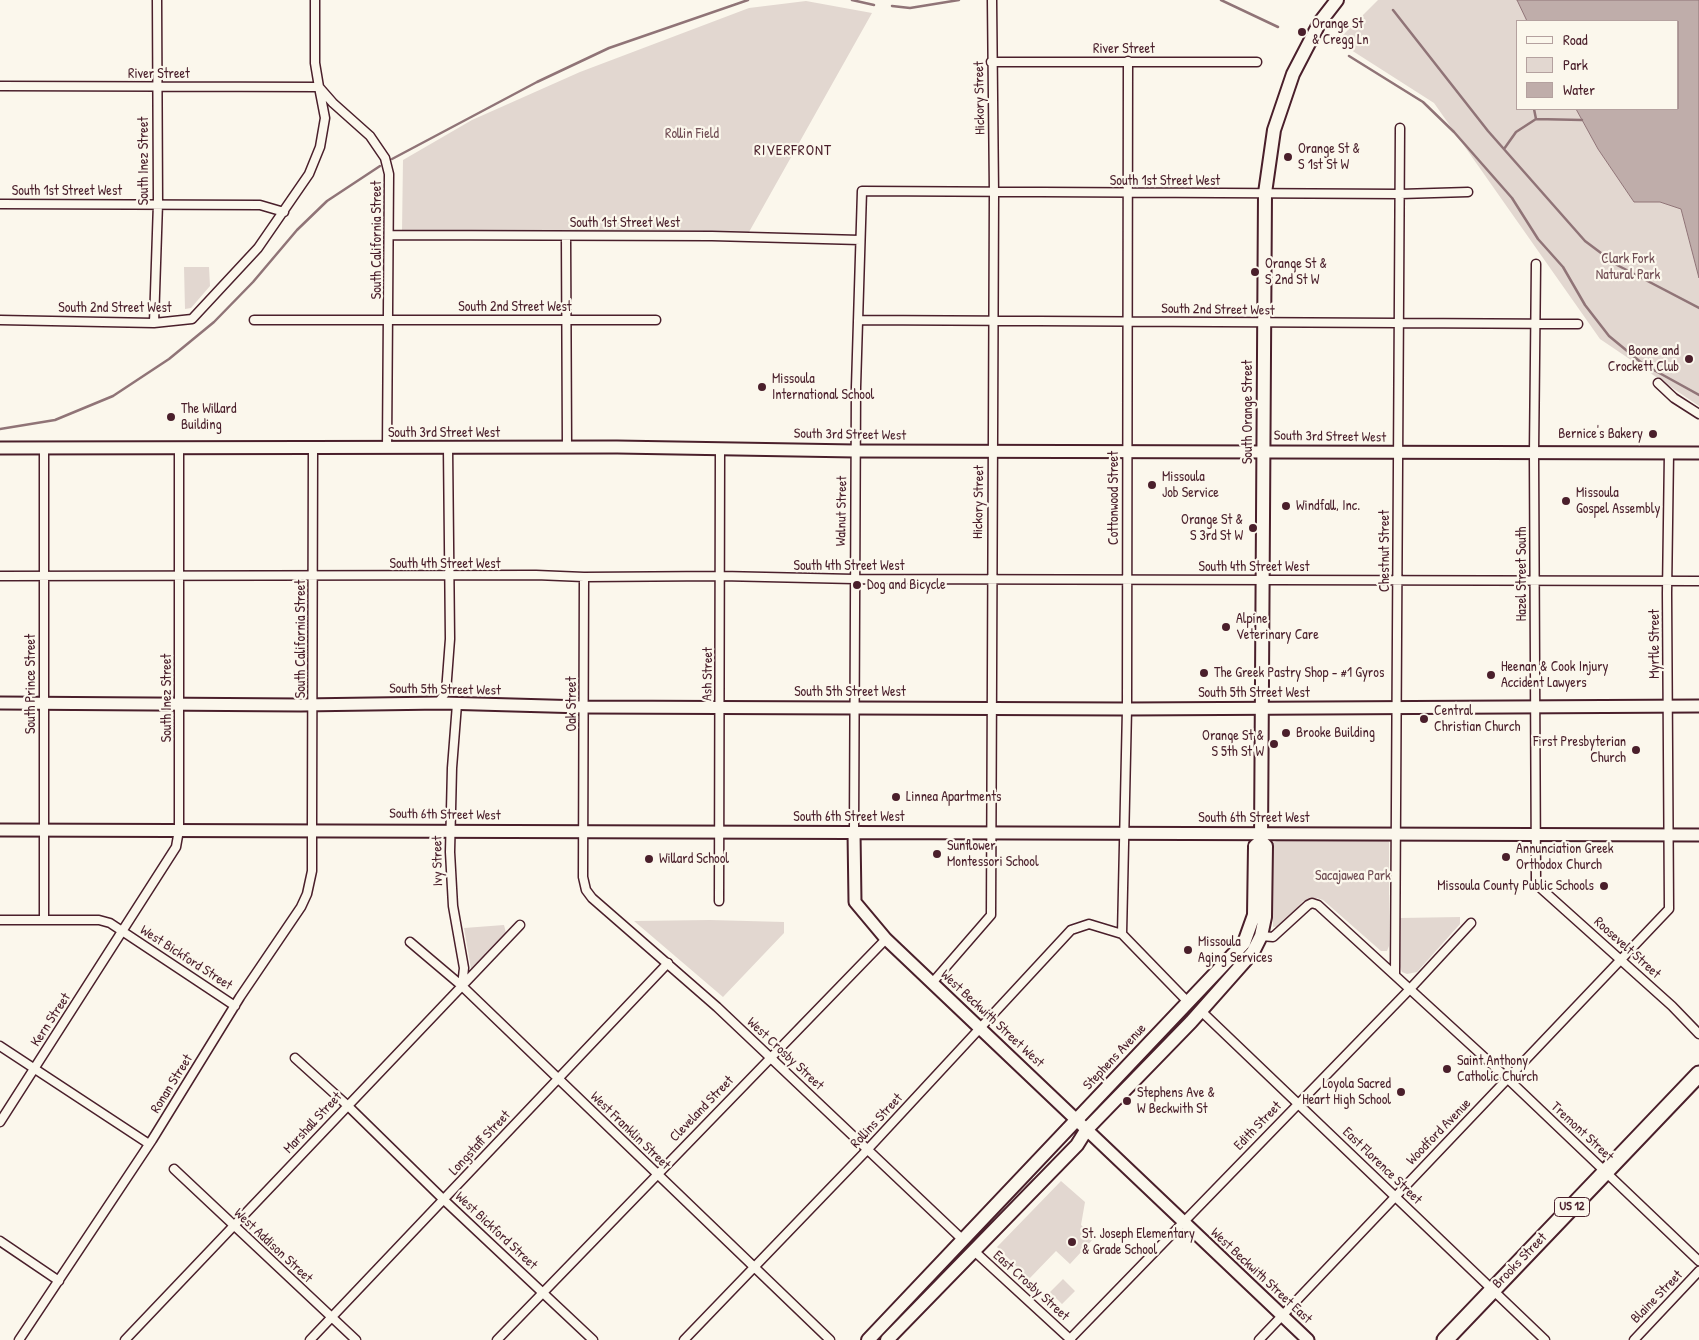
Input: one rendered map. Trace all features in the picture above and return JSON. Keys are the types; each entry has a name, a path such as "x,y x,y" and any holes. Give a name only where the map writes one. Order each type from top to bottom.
{"highway":[{"name":"Brooks Street","path":"1445,1340 1699,1074"}],"main road":[{"name":"South Orange Street","path":"1261,837 1260,708 1265,193 1274,130 1291,78 1320,22 1337,0"},
{"path":"887,1340 1076,1145 1087,1129 1201,1011 1253,952 1261,936 1265,917 1266,846 1261,837"},
{"name":"Stephens Avenue","path":"868,1340 1244,943 1251,928 1254,914 1255,846 1261,837"}],"street":[{"name":"South Inez Street","path":"154,323 158,203 157,0"},
{"path":"315,0 315,63 319,87"},
{"name":"Hickory Street","path":"932,983 991,915 990,708 994,193 991,62 992,0"},
{"name":"Cottonwood Street","path":"1122,934 1126,832 1127,709 1128,61"},
{"name":"River Street","path":"991,62 1258,62"},
{"name":"River Street","path":"0,86 319,87"},
{"name":"South 2nd Street West","path":"0,320 154,323 186,321 196,316 258,248 309,174 320,147 325,118 319,87"},
{"name":"South California Street","path":"319,87 332,103 370,136 385,158 389,174 387,448"},
{"name":"Chestnut Street","path":"1395,974 1398,834 1400,128"},
{"name":"South 1st Street West","path":"862,191 1127,194 1400,194 1468,192"},
{"name":"Walnut Street","path":"854,832 855,451 862,191"},
{"name":"South 1st Street West","path":"0,204 260,204 284,212"},
{"name":"South 1st Street West","path":"390,235 712,236 860,240"},
{"path":"566,236 567,447"},
{"name":"Hazel Street South","path":"1536,264 1534,453 1534,834 1536,884"},
{"name":"South 2nd Street West","path":"254,320 656,320"},
{"name":"South 2nd Street West","path":"858,320 1578,324"},
{"path":"1658,383 1674,398 1699,414"},
{"name":"South 3rd Street West","path":"0,448 567,447 855,451 1699,453"},
{"name":"South Prince Street","path":"44,448 44,920"},
{"name":"South Inez Street","path":"123,932 173,856 179,830 179,448"},
{"name":"South California Street","path":"312,830 313,448"},
{"path":"438,703 446,692 450,639 448,448"},
{"name":"Ash Street","path":"719,901 720,448"},
{"name":"Myrtle Street","path":"1668,835 1667,581 1669,453"},
{"name":"South 4th Street West","path":"0,576 179,575 313,577 536,575 854,579 1699,581"},
{"name":"Oak Street","path":"584,577 584,876 586,890"},
{"name":"South 5th Street West","path":"0,703 313,705 438,703 584,707 1127,709 1699,706"},
{"name":"Ivy Street","path":"457,704 450,831 451,891 464,968 462,986"},
{"name":"South 6th Street West","path":"0,830 992,831 1126,832 1261,837 1398,834 1699,835"},
{"name":"Ronan Street","path":"20,1340 150,1144 236,1006 301,907 312,871 312,830"},
{"name":"West Beckwith Street West","path":"854,832 855,902 886,939 1087,1129"},
{"name":"Woodford Avenue","path":"1259,1340 1508,1078 1619,958 1669,909 1668,835"},
{"name":"Roosevelt Street","path":"1536,884 1619,958 1699,1034"},
{"name":"West Crosby Street","path":"586,890 592,898 668,963 770,1057 963,1240"},
{"name":"Tremont Street","path":"1261,936 1273,937 1312,903 1318,905 1395,974 1409,990 1508,1078 1699,1261"},
{"name":"West Bickford Street","path":"0,920 99,920 113,924 236,1006"},
{"name":"Rollins Street","path":"684,1340 868,1148 1071,930 1090,924 1122,934"},
{"name":"Marshall Street","path":"125,1340 520,925"},
{"name":"Edith Street","path":"1070,1340 1182,1222 1409,990 1468,926"},
{"name":"Kern Street","path":"0,1122 123,932"},
{"path":"1122,934 1188,1002"},
{"name":"Cleveland Street","path":"497,1340 542,1291 886,939"},
{"name":"West Franklin Street","path":"410,942 462,986 830,1340"},
{"name":"Longstaff Street","path":"310,1340 668,963"},
{"name":"East Florence Street","path":"1201,1011 1545,1340"},
{"path":"0,1046 150,1144"},
{"name":"West Bickford Street","path":"295,1058 347,1105 444,1200 593,1340"},
{"name":"West Beckwith Street East","path":"1087,1129 1182,1222 1308,1340"},
{"name":"West Addison Street","path":"174,1169 356,1340"},
{"path":"0,1241 58,1280"},
{"name":"East Crosby Street","path":"973,1250 1070,1340"},
{"name":"Blaine Street","path":"1634,1340 1699,1271"}],"green space":[{"name":"Clark Fork Natural Park","path":"1378,0 1517,0 1527,20 1516,20 1516,110 1577,110 1598,149 1634,202 1660,202 1681,208 1699,278 1699,406 1600,339 1434,103 1337,41"},
{"name":"Rollin Field","path":"806,1 872,13 749,232 402,231 403,160 472,120 580,72 749,8"},
{"path":"184,267 209,267 210,286 191,308 185,309"},
{"name":"Sacajawea Park","path":"1387,839 1389,842 1389,946 1387,951 1381,951 1323,900 1317,898 1303,901 1282,926 1273,927 1273,843 1278,840"},
{"path":"1460,917 1460,924 1417,972 1407,974 1402,972 1400,967 1400,918"},
{"path":"710,920 784,922 784,933 723,997 634,921"},
{"path":"504,925 506,933 471,969 464,928"},
{"path":"1245,949 1246,954 1239,963 1135,1072 1130,1069"},
{"path":"1032,1177 1034,1179 1030,1187 887,1331"},
{"path":"1061,1181 1085,1202 1081,1225 1095,1237 1070,1264 1056,1251 1029,1279 997,1247"},
{"path":"1063,1279 1075,1291 1062,1304 1050,1292"}],"water":[{"path":"1517,0 1699,0 1699,278 1681,209 1660,202 1634,202 1598,149 1577,110 1679,110 1679,20 1527,20"}],"waterway":[{"path":"392,159 537,82 609,48 748,0"},
{"path":"852,0 874,5"},
{"path":"892,6 910,8 959,0"},
{"path":"1221,0 1278,27"},
{"path":"1393,10 1488,131 1585,241 1617,265 1699,308"},
{"path":"1349,56 1423,102 1454,132 1512,198 1538,239 1563,267 1585,305 1609,336 1643,364 1699,395"},
{"path":"1534,110 1536,119"},
{"path":"1504,149 1516,132 1536,119 1582,120"},
{"path":"0,429 55,420 113,396 169,359 214,322 253,282 297,230 327,201 380,166"}],"place":[{"name":"Orange St & Cregg Ln","path":"1302,32"},
{"name":"Orange St & S 1st St W","path":"1288,157"},
{"name":"Orange St & S 2nd St W","path":"1255,272"},
{"name":"Boone and Crockett Club","path":"1689,359"},
{"name":"Missoula International School","path":"762,387"},
{"name":"The Willard Building","path":"171,417"},
{"name":"Bernice's Bakery","path":"1653,434"},
{"name":"Missoula Job Service","path":"1152,485"},
{"name":"Missoula Gospel Assembly","path":"1566,501"},
{"name":"Windfall, Inc.","path":"1286,506"},
{"name":"Orange St & S 3rd St W","path":"1253,528"},
{"name":"Dog and Bicycle","path":"857,585"},
{"name":"Alpine Veterinary Care","path":"1226,627"},
{"name":"The Greek Pastry Shop - #1 Gyros","path":"1204,673"},
{"name":"Heenan & Cook Injury Accident Lawyers","path":"1491,675"},
{"name":"Central Christian Church","path":"1424,719"},
{"name":"Brooke Building","path":"1286,733"},
{"name":"Orange St & S 5th St W","path":"1274,744"},
{"name":"First Presbyterian Church","path":"1636,750"},
{"name":"Linnea Apartments","path":"896,797"},
{"name":"Sunflower Montessori School","path":"937,854"},
{"name":"Annunciation Greek Orthodox Church","path":"1506,857"},
{"name":"Willard School","path":"649,859"},
{"name":"Missoula County Public Schools","path":"1604,886"},
{"name":"Missoula Aging Services","path":"1188,950"},
{"name":"Saint Anthony Catholic Church","path":"1447,1069"},
{"name":"Loyola Sacred Heart High School","path":"1401,1092"},
{"name":"Stephens Ave & W Beckwith St","path":"1127,1101"},
{"name":"St. Joseph Elementary & Grade School","path":"1072,1242"}],"district":[{"name":"RIVERFRONT","path":"793,151"}]}
